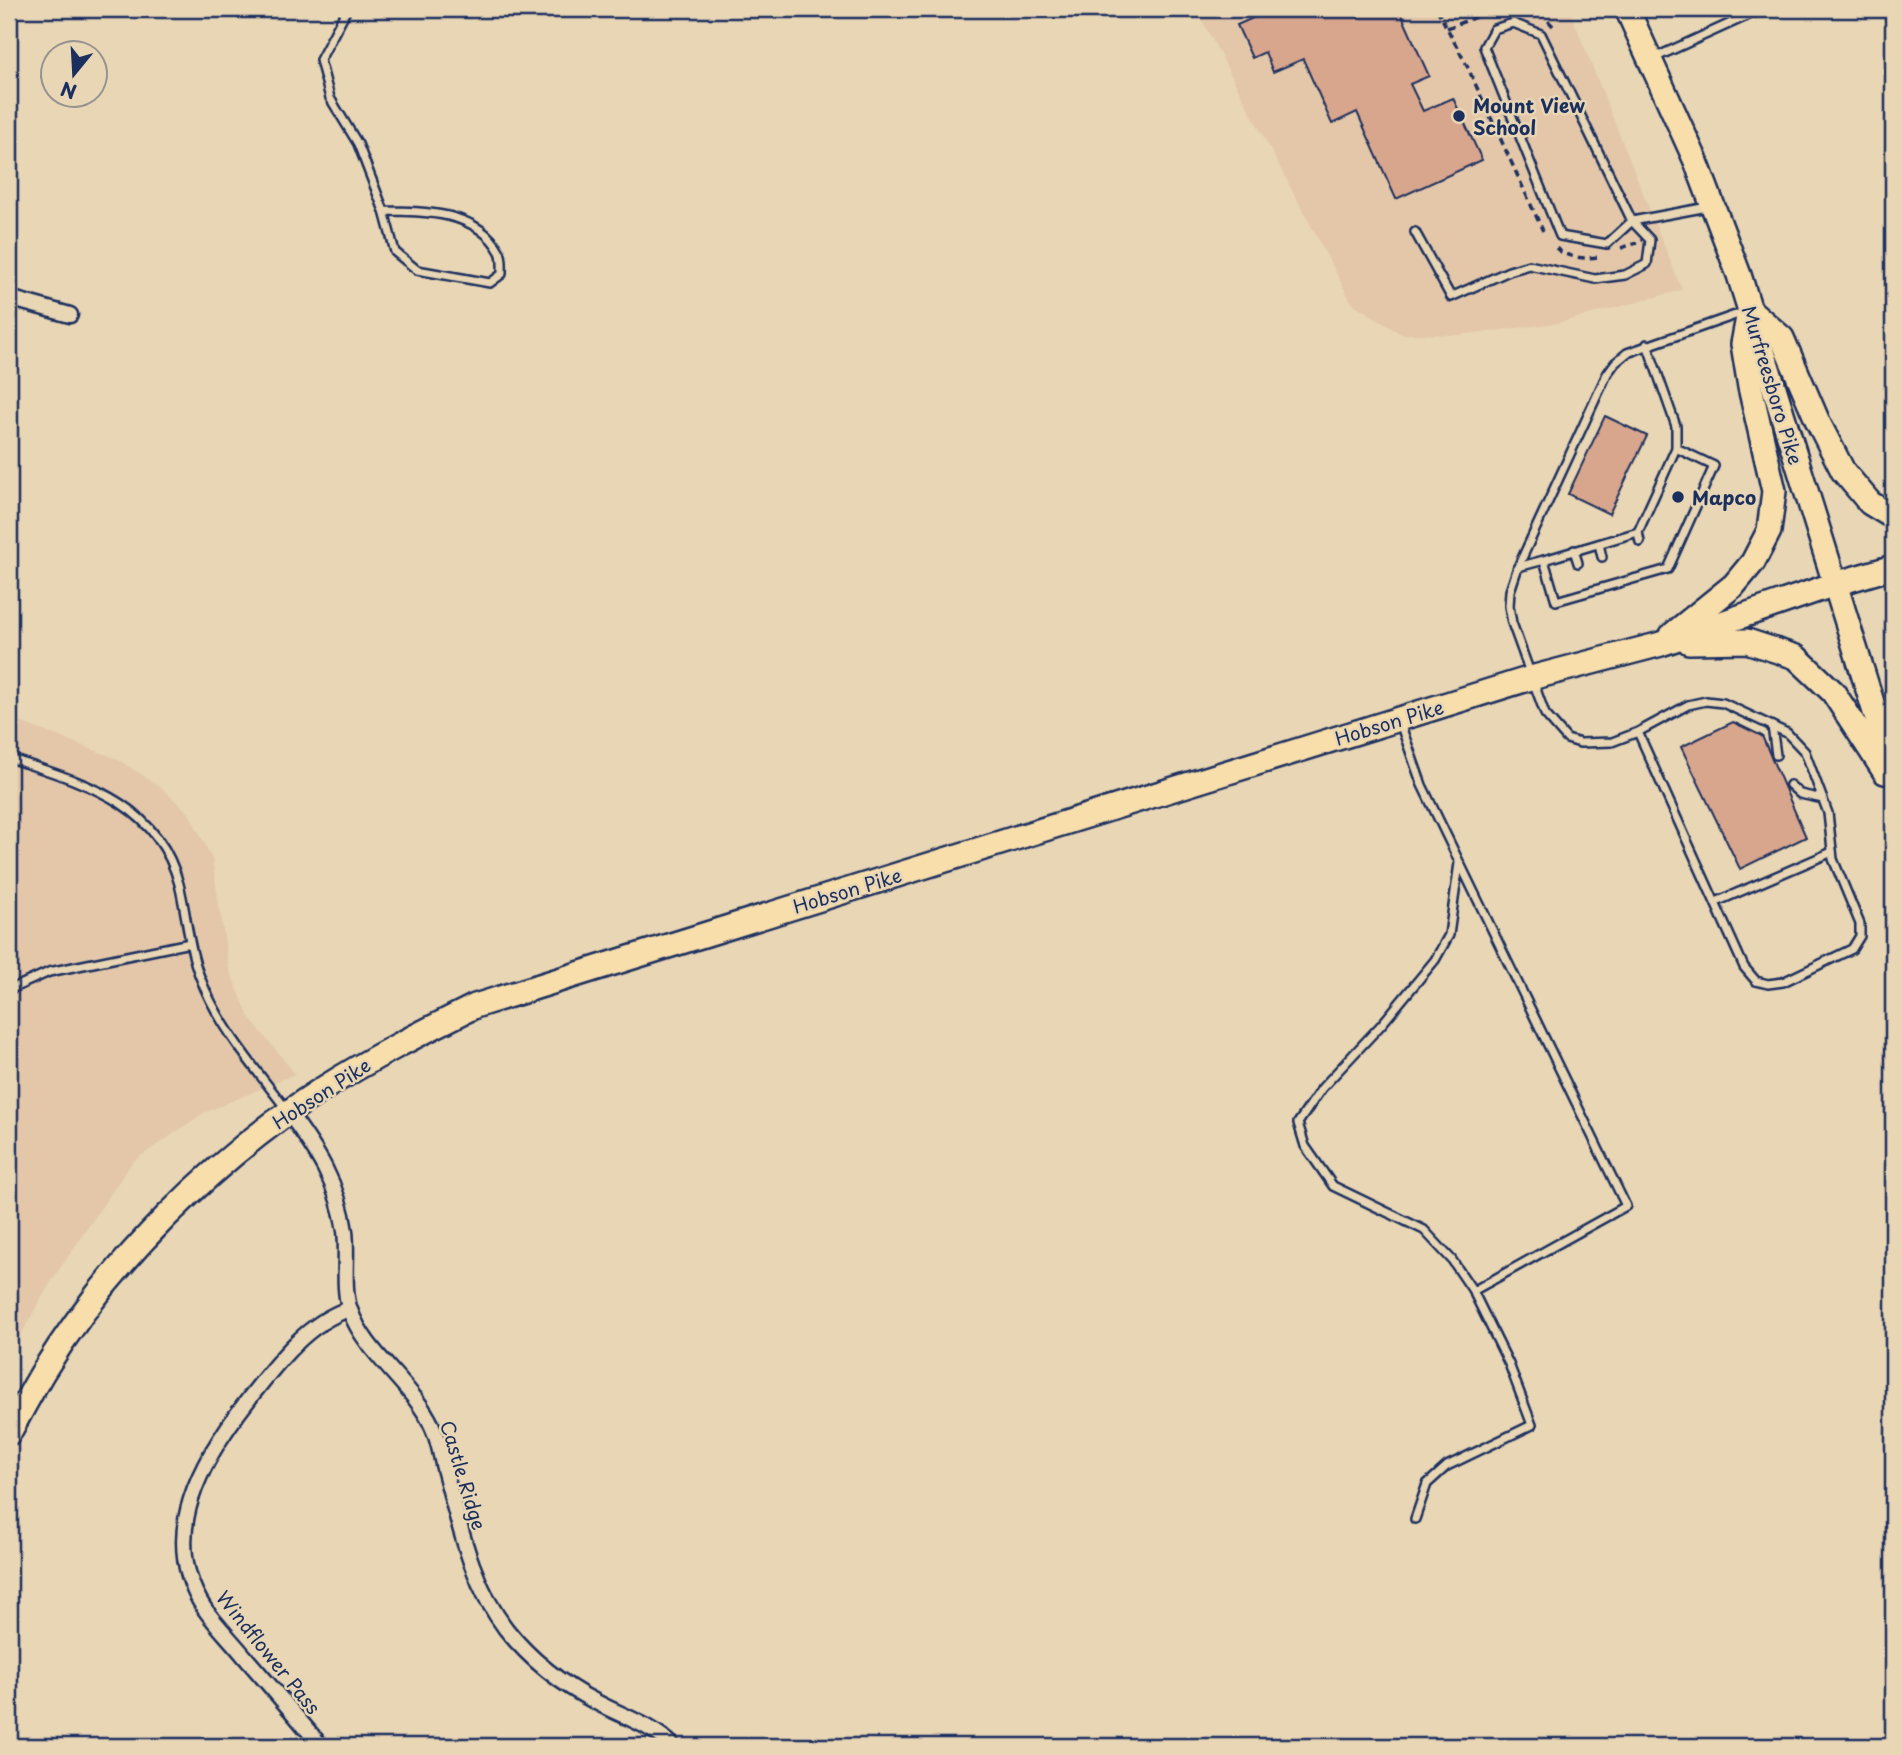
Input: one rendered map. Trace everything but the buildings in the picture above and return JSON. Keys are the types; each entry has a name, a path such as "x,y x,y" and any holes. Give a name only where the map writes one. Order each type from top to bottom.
{"main road":[{"name":"Murfreesboro Pike","path":"1627,9 1695,159 1750,310 1893,770"},
{"path":"1661,644 1734,585 1753,562 1769,531 1774,491 1743,344 1750,310 1782,338 1818,422 1843,471 1870,503 1893,517"},
{"name":"Hobson Pike","path":"9,1433 43,1371 94,1299 153,1231 202,1183 256,1137 320,1091 386,1051 475,1006 1531,678 1661,644 1835,584 1893,567"},
{"path":"1661,644 1747,641 1796,657 1833,692 1893,784"}],"street":[{"path":"9,298 70,315"},
{"name":"Castle Ridge","path":"289,1113 318,1153 335,1189 345,1231 349,1308 374,1350 433,1427 469,1559 488,1602 505,1628 528,1654 557,1678 594,1701 642,1724 673,1746"},
{"name":"Windflower Pass","path":"321,1746 204,1607 187,1570 185,1519 202,1467 245,1403 299,1340 334,1314 349,1308"}],"lane":[{"path":"347,9 320,60 330,98 358,144 384,211 395,252 417,270 490,283 502,274 501,253 473,224 453,217 416,211 384,211"},
{"path":"1650,60 1762,9"},
{"path":"1415,232 1451,297 1529,265 1595,279 1625,275 1647,264 1650,240 1632,221 1541,34 1513,23 1494,29 1484,47 1560,236 1607,244 1632,221 1713,206"},
{"path":"1638,732 1744,967 1756,981 1768,984 1783,982 1852,949 1860,936 1860,924 1832,852 1828,813 1805,752 1787,733 1723,703 1706,701 1688,705 1638,732 1612,742 1580,743 1567,739 1545,714 1517,642 1509,607 1510,591 1518,568 1615,363 1627,353 1647,344 1750,310"},
{"path":"1640,542 1638,532 1676,449 1676,426 1647,344"},
{"path":"1544,560 1556,601 1668,569 1699,490 1714,466 1676,449"},
{"path":"1671,460 1681,464"},
{"path":"1664,474 1674,479"},
{"path":"1654,497 1663,501"},
{"path":"1644,518 1653,522"},
{"path":"1675,531 1683,535"},
{"path":"1518,568 1638,532 1647,536"},
{"path":"1619,537 1622,548"},
{"path":"1598,544 1602,556"},
{"path":"1668,546 1676,550"},
{"path":"1574,551 1578,563"},
{"path":"1559,555 1562,565"},
{"path":"1647,564 1649,574"},
{"path":"1628,570 1630,580"},
{"path":"1606,577 1609,586"},
{"path":"1583,583 1586,592"},
{"path":"1568,587 1571,596"},
{"path":"1399,719 1422,785 1498,937 1626,1206 1473,1291"},
{"path":"1772,726 1776,755"},
{"path":"9,758 94,788 135,813 167,852 179,883 198,974 212,1007 289,1113"},
{"path":"1790,785 1800,793 1823,799"},
{"path":"1716,902 1832,852"},
{"path":"1415,1519 1427,1484 1447,1466 1532,1425 1509,1364 1473,1291 1452,1260 1424,1230 1333,1186 1305,1146 1298,1123 1322,1088 1382,1024 1435,960 1449,934 1460,863"},
{"path":"9,990 49,972 190,943"}],"path":[{"path":"1447,28 1497,9"},
{"path":"1529,9 1538,10 1554,27"}],"shaded area":[{"path":"1196,9 1569,9 1682,290 1558,323 1459,335 1401,334 1352,303"},
{"path":"9,718 115,758 159,786 189,813 212,859 229,969 249,1017 295,1074 204,1113 132,1162 52,1280 9,1355"}],"place":[{"name":"Mount View School","path":"1459,116"},
{"name":"Mapco","path":"1678,497"}]}
